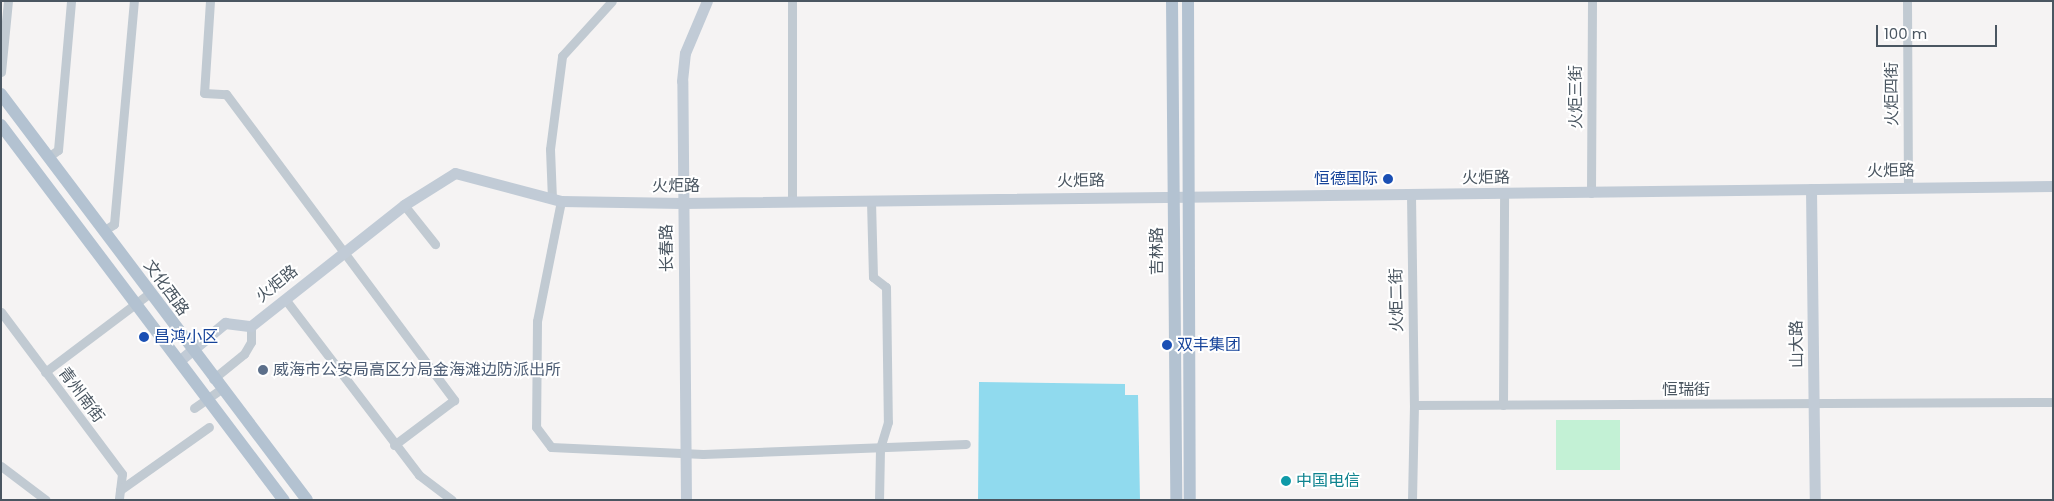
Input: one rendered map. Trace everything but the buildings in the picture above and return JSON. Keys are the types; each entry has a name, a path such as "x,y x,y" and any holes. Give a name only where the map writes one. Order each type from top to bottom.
{"main road":[{"name":"长春路","path":"686,500 682,81 685,53 707,1"},
{"name":"吉林路","path":"1172,1 1176,500"},
{"name":"吉林路","path":"1188,1 1190,500"},
{"name":"文化西路","path":"1,94 217,384 307,500"},
{"name":"文化西路","path":"1,125 284,500"},
{"name":"火炬路","path":"179,361 225,323 251,326 404,205 455,173 556,200 682,203 1188,195 1591,193 1908,186 2053,186"},
{"name":"山大路","path":"1812,188 1815,500"}],"street":[{"path":"1,72 8,1"},
{"path":"48,157 58,150 71,1"},
{"path":"103,231 114,224 134,1"},
{"path":"210,1 204,93 226,94 454,400 394,445"},
{"path":"612,1 562,56 550,149 556,200 538,321 539,436 551,447 564,450 685,452 880,449 966,444"},
{"path":"792,1 792,202"},
{"name":"火炬三街","path":"1591,193 1592,1"},
{"name":"火炬四街","path":"1907,1 1908,186"},
{"path":"1504,194 1504,405"},
{"name":"火炬二街","path":"1410,195 1414,405"},
{"path":"871,201 873,277 886,287 888,422 880,449 879,500"},
{"path":"404,205 435,244"},
{"path":"45,372 150,293"},
{"path":"285,299 394,445 419,475 452,500"},
{"name":"青州南街","path":"1,312 122,474 119,500"},
{"path":"194,408 208,398 217,384 244,354 251,342 251,326"},
{"name":"恒瑞街","path":"1414,405 2053,402"},
{"path":"1412,500 1414,405"},
{"path":"120,490 209,427"},
{"path":"1,466 46,500"}],"green space":[{"path":"1556,420 1620,420 1620,470 1556,470"}],"water":[{"path":"979,382 1125,384 1125,395 1138,395 1140,500 978,500"}],"place":[{"name":"恒德国际","path":"1388,179"},
{"name":"昌鸿小区","path":"144,337"},
{"name":"双丰集团","path":"1167,345"},
{"name":"威海市公安局高区分局金海滩边防派出所","path":"263,370"},
{"name":"中国电信","path":"1286,481"}]}
